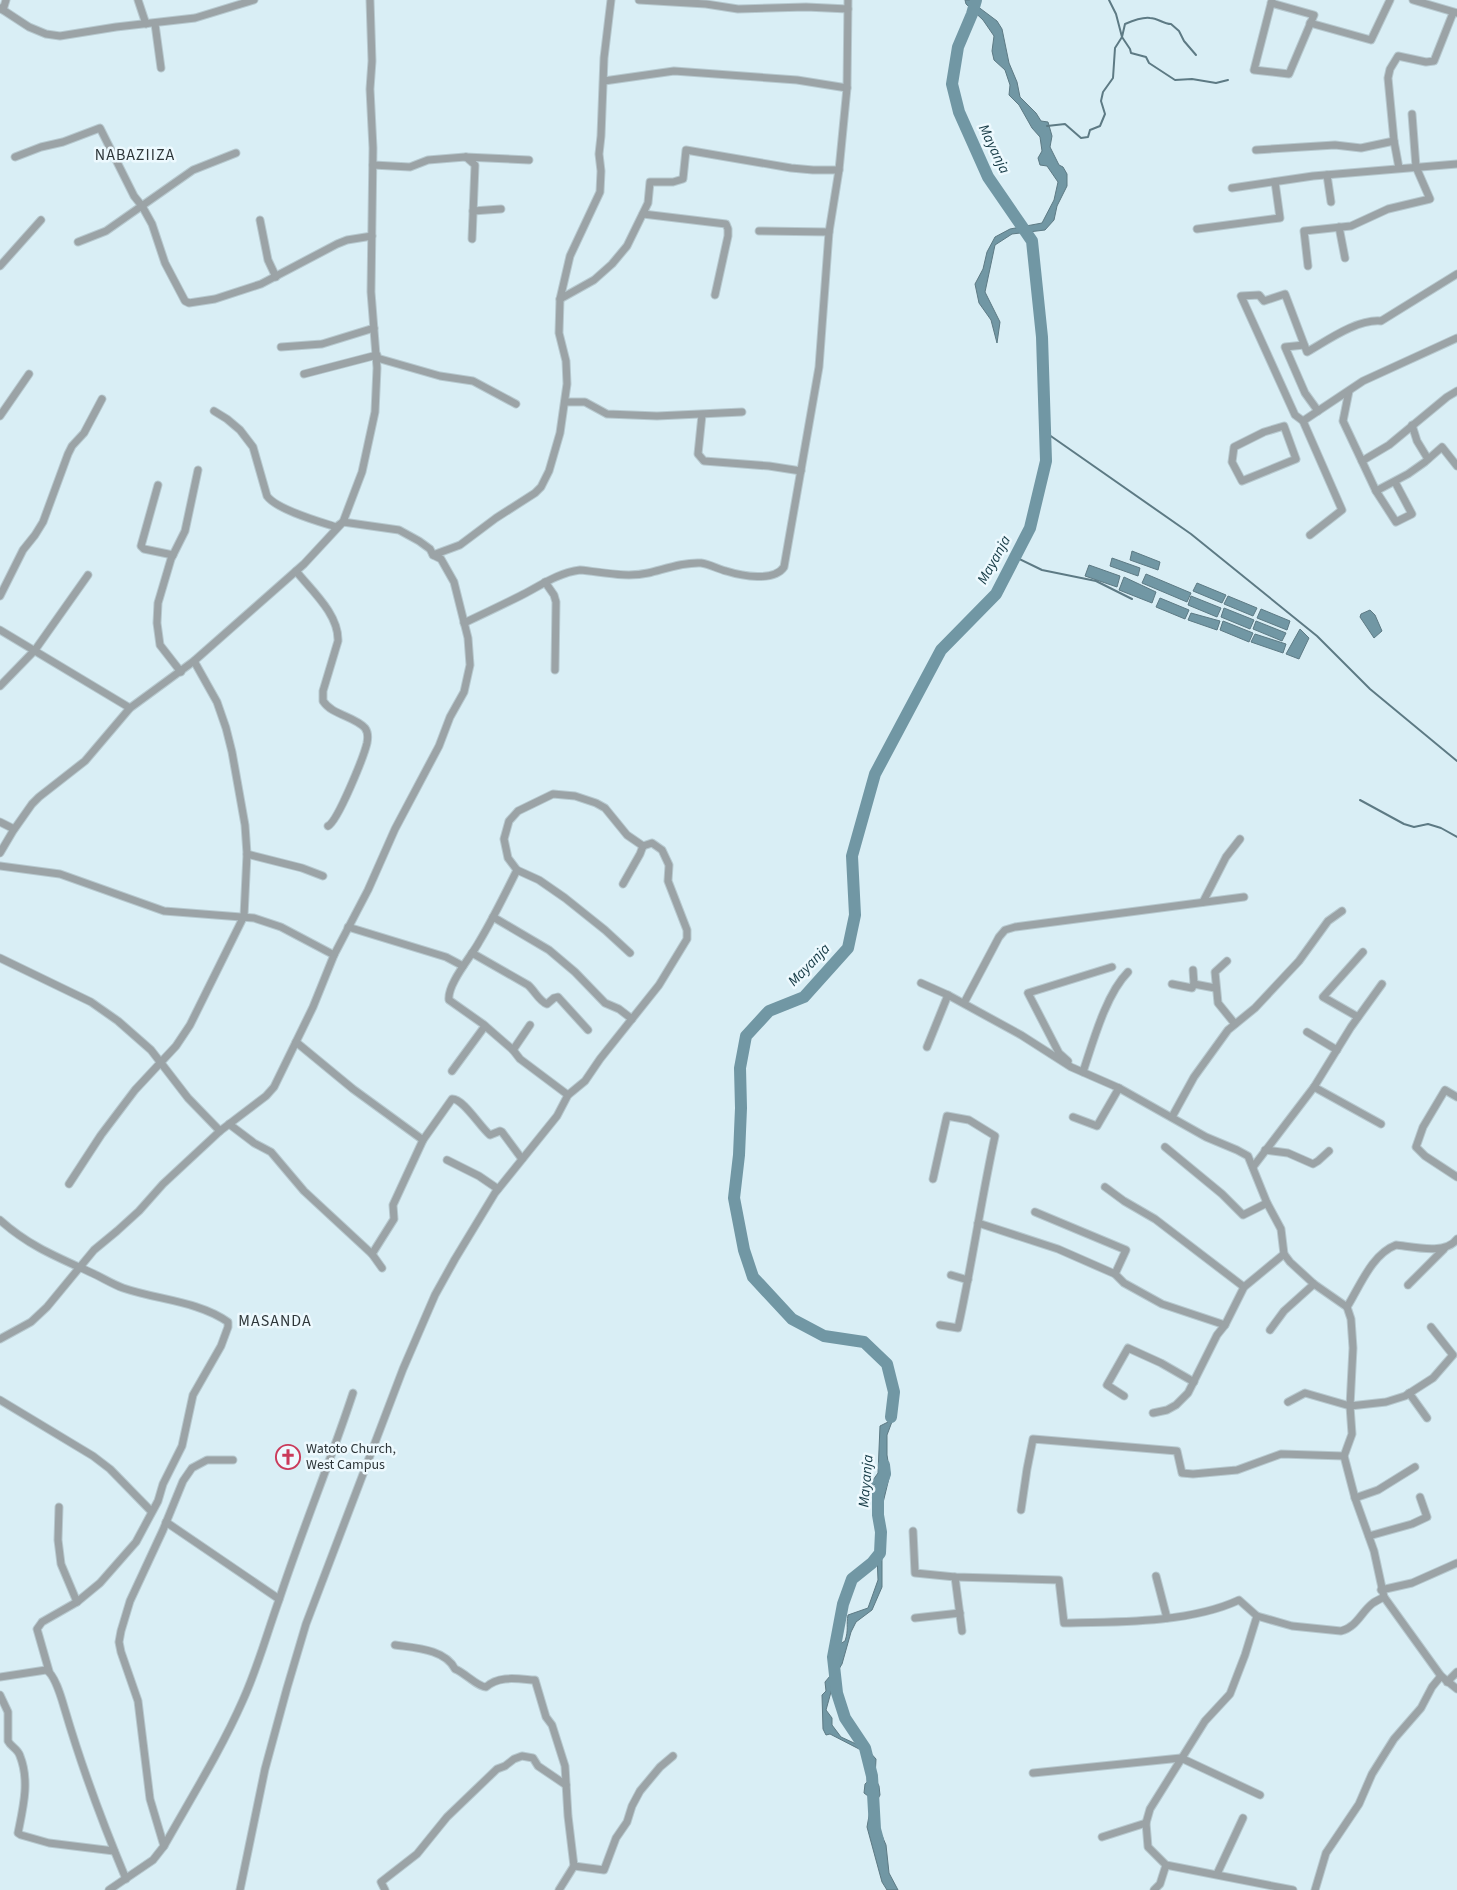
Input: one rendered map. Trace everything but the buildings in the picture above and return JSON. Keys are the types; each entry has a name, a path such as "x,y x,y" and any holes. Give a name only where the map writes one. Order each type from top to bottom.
{"street":[{"path":"6,0 2,9 29,27 53,36 195,18 254,0"},
{"path":"138,0 146,24"},
{"path":"0,853 14,829 39,797 85,762 130,708 194,661 296,571 344,522 362,472 374,420 377,356 371,297 373,165 370,89 372,61 370,0"},
{"path":"433,555 455,548 466,542 496,518 535,493 541,487 549,471 557,445 565,402 567,374 559,333 560,299 570,256 600,192 601,171 599,154 604,58 611,0"},
{"path":"639,0 706,4 738,9 806,7 848,9"},
{"path":"464,623 554,577 580,570 628,575 701,563 727,572 753,576 771,575 780,572 786,559 819,366 829,232 839,170 847,88 848,0"},
{"path":"1310,23 1371,40 1390,0"},
{"path":"1399,168 1394,141 1388,78 1390,69 1398,56 1426,62 1434,61 1455,13 1429,3 1413,0"},
{"path":"1271,2 1314,15 1289,74 1254,70 1271,2"},
{"path":"155,24 161,68"},
{"path":"604,81 674,71 797,80 847,88"},
{"path":"1308,266 1304,232 1351,226 1388,209 1430,199 1416,167 1412,114"},
{"path":"15,157 100,128 134,196 152,224 171,277 185,301 195,303 215,299 276,277 302,261 342,242 372,236"},
{"path":"1256,150 1335,145 1361,148 1394,141"},
{"path":"560,299 594,280 612,264 627,246 643,214 650,193 650,182 673,182 683,179 686,150 791,168 839,170"},
{"path":"78,242 106,231 193,170 236,153"},
{"path":"373,165 410,167 428,160 465,157 529,160"},
{"path":"465,157 475,165 472,239"},
{"path":"1232,188 1327,175 1457,164"},
{"path":"1327,175 1331,202"},
{"path":"1197,229 1280,218 1275,182"},
{"path":"473,211 501,209"},
{"path":"643,214 726,224 728,236 715,295"},
{"path":"0,266 41,220"},
{"path":"260,220 268,260 276,277"},
{"path":"1339,227 1346,258"},
{"path":"759,231 829,232"},
{"path":"1310,535 1342,510 1303,420 1295,415 1241,296 1259,295 1264,301 1285,294 1307,352 1358,325 1371,321 1381,321 1457,274"},
{"path":"281,347 322,344 374,328"},
{"path":"1303,420 1364,381 1457,338"},
{"path":"1304,345 1285,347 1305,393 1318,411"},
{"path":"304,374 377,356 440,376 473,381 516,404"},
{"path":"0,416 29,374"},
{"path":"1349,390 1343,422 1376,491 1396,522 1412,514 1395,482"},
{"path":"1362,461 1389,445 1457,391"},
{"path":"0,596 5,589 14,565 43,522 72,446 84,433 102,399"},
{"path":"565,402 585,402 607,414 657,416 742,412"},
{"path":"0,1339 31,1322 47,1307 94,1250 139,1211 163,1184 220,1131 266,1096 274,1087 313,1007 334,955 368,890 395,829 439,746 450,717 464,692 471,657 454,582 440,559 433,555 419,541 399,530 344,522 336,527 301,516 270,500 267,496 253,447 240,430 214,411"},
{"path":"702,415 698,454 704,461 769,466 801,471"},
{"path":"1412,425 1417,440 1428,459"},
{"path":"1284,426 1296,459 1242,481 1232,462 1234,447 1246,442 1264,432 1284,426"},
{"path":"1376,491 1395,482 1425,462 1442,447 1457,466"},
{"path":"181,672 160,645 157,623 158,603 172,555 185,531 198,470"},
{"path":"158,485 141,546 144,549 172,555"},
{"path":"296,571 330,613 338,633 338,641 323,691 323,701 329,707 364,727 368,736 342,803 334,821 328,826"},
{"path":"0,686 35,650 88,575"},
{"path":"545,582 551,589 556,602 555,670"},
{"path":"0,630 35,650 60,668 130,708"},
{"path":"69,1184 101,1135 135,1090 161,1062 190,1025 244,916 247,854 237,778 226,728 216,702 194,661"},
{"path":"630,953 565,898 539,880 517,870 505,849 505,831 509,821 518,812 553,794 575,796 596,803 604,808 627,835 643,846"},
{"path":"0,822 14,829"},
{"path":"1203,902 1226,857 1240,839"},
{"path":"240,1890 265,1769 306,1624 413,1343 435,1296 455,1259 498,1189 557,1116 568,1095 585,1081 660,985 685,942 688,934 674,891 668,881 669,865 662,850 652,843 643,846"},
{"path":"623,884 643,846"},
{"path":"247,854 302,868 323,876"},
{"path":"0,866 60,874 164,911 254,918 281,927 334,955"},
{"path":"517,870 493,917 463,966 449,994 449,1000 485,1026 513,1050 520,1059 568,1095"},
{"path":"964,1004 1005,930 1015,927 1244,896"},
{"path":"1172,1117 1194,1077 1228,1030 1255,1008 1299,961 1328,921 1342,911"},
{"path":"493,917 549,950 575,972 605,1003 632,1019"},
{"path":"348,927 446,957 463,966"},
{"path":"1358,1017 1323,997 1363,952"},
{"path":"472,953 528,985 544,1004 558,997 588,1030"},
{"path":"0,958 91,1002 130,1032 161,1062 192,1103 220,1131"},
{"path":"1227,961 1216,972 1215,988 1221,1009 1235,1024"},
{"path":"1071,1068 1069,1062 1059,1053 1028,992 1112,967"},
{"path":"1172,984 1192,988 1194,984 1193,970"},
{"path":"1083,1072 1114,991 1120,980 1128,972"},
{"path":"921,983 948,995 1021,1035 1071,1068 1119,1088 1206,1137 1248,1156 1267,1203 1281,1229 1284,1254 1314,1284 1347,1307 1351,1319 1353,1348 1350,1406 1352,1434 1344,1456 1355,1498 1369,1536 1381,1590 1384,1597 1441,1676 1457,1689"},
{"path":"1194,984 1215,988"},
{"path":"1252,1166 1314,1087 1336,1050 1382,984"},
{"path":"927,1047 948,995"},
{"path":"513,1050 530,1025"},
{"path":"452,1070 485,1026"},
{"path":"1307,1032 1336,1050"},
{"path":"296,1042 353,1089 423,1140"},
{"path":"1314,1087 1381,1124"},
{"path":"1073,1117 1097,1126 1119,1088"},
{"path":"1457,1097 1445,1090 1423,1127 1416,1147 1425,1156 1457,1177"},
{"path":"372,1254 394,1220 392,1205 423,1140 452,1099 457,1099 490,1135 502,1132 522,1159"},
{"path":"933,1179 947,1116 969,1120 995,1136 984,1183 958,1328 940,1325"},
{"path":"229,1124 254,1143 271,1152 310,1197 372,1254 382,1268"},
{"path":"1165,1147 1222,1194 1243,1215 1267,1203"},
{"path":"1265,1150 1288,1153 1313,1164 1329,1151"},
{"path":"447,1160 479,1176 498,1189"},
{"path":"1105,1187 1124,1201 1155,1219 1244,1287"},
{"path":"1035,1212 1126,1250 1115,1274"},
{"path":"0,1220 17,1236 78,1268 124,1288 202,1308 228,1322 221,1346 193,1395 182,1446 163,1484 158,1501 136,1542 100,1583 77,1602 42,1622 37,1629 49,1671 62,1697 88,1782 126,1879"},
{"path":"978,1223 1058,1250 1115,1274 1124,1283 1162,1304 1225,1324"},
{"path":"1408,1285 1444,1249 1456,1244"},
{"path":"1347,1307 1372,1266 1390,1248 1396,1245 1444,1249"},
{"path":"1153,1413 1167,1410 1176,1405 1188,1393 1244,1287 1284,1254"},
{"path":"952,1276 968,1280"},
{"path":"1270,1330 1284,1311 1314,1284"},
{"path":"1288,1402 1305,1393 1350,1406 1386,1402 1409,1393 1433,1378 1453,1355 1431,1326"},
{"path":"1124,1396 1107,1385 1128,1348 1161,1363 1194,1382"},
{"path":"109,1890 153,1860 164,1846 219,1748 243,1700 259,1661 352,1393"},
{"path":"1409,1393 1427,1418"},
{"path":"0,1400 93,1456 110,1469 151,1511"},
{"path":"1021,1510 1026,1469 1033,1439 1177,1451 1182,1472 1193,1474 1237,1470 1281,1454 1344,1456"},
{"path":"164,1846 150,1799 138,1700 119,1642 130,1601 183,1481 192,1468 207,1460 233,1460"},
{"path":"1355,1498 1378,1490 1415,1467"},
{"path":"1369,1536 1412,1524 1427,1517 1420,1497"},
{"path":"59,1507 58,1540 61,1564 77,1602"},
{"path":"166,1522 279,1599"},
{"path":"913,1531 915,1573 956,1577 1059,1580 1064,1624 1167,1618 1220,1609 1239,1600 1256,1616 1292,1626 1341,1631 1352,1626 1373,1603 1384,1597"},
{"path":"1381,1590 1412,1583 1457,1563"},
{"path":"1156,1576 1167,1618"},
{"path":"956,1577 962,1631"},
{"path":"915,1618 960,1613"},
{"path":"1256,1616 1246,1655 1230,1694 1205,1721 1150,1809 1146,1823 1148,1846 1166,1865 1293,1890"},
{"path":"394,1645 425,1650 440,1655 450,1660 454,1669 464,1673 486,1688 491,1683 502,1679 535,1680 546,1717 552,1725 562,1758 566,1785 574,1866 559,1890"},
{"path":"0,1677 49,1671"},
{"path":"1447,1682 1457,1672"},
{"path":"1315,1890 1326,1853 1359,1804 1372,1774 1394,1739 1421,1708 1432,1687 1441,1676"},
{"path":"0,1695 8,1712 8,1741 20,1755 25,1780 25,1793 18,1833 49,1843 114,1850"},
{"path":"385,1890 382,1882 417,1854 447,1817 490,1775 514,1758 522,1756 533,1758 538,1766 566,1785"},
{"path":"574,1866 604,1870 616,1838 628,1822 632,1806 640,1791 660,1767 673,1756"},
{"path":"1032,1773 1181,1758 1260,1795"},
{"path":"1217,1874 1243,1818"},
{"path":"1102,1837 1146,1823"},
{"path":"1154,1890 1160,1884 1166,1865"}],"water":[{"path":"965,0 975,0 977,6 997,21 1002,29 1009,63 1017,82 1020,97 1036,113 1041,121 1048,122 1052,136 1050,147 1059,165 1063,167 1067,174 1067,186 1057,206 1054,220 1045,230 1012,234 995,245 985,292 1000,322 997,343 991,320 979,303 975,284 983,269 987,252 995,237 1010,229 1042,223 1054,200 1058,182 1047,166 1040,165 1038,158 1042,151 1040,137 1032,128 1019,105 1009,95 1010,85 1005,70 994,60 992,51 994,36 983,20 966,4"},
{"path":"1132,551 1160,562 1158,570 1130,560"},
{"path":"1112,558 1140,568 1138,576 1110,566"},
{"path":"1089,565 1120,576 1117,587 1085,576"},
{"path":"1146,574 1191,593 1187,602 1142,583"},
{"path":"1124,577 1156,592 1152,603 1119,590"},
{"path":"1197,583 1226,595 1222,603 1193,591"},
{"path":"1191,596 1221,608 1217,617 1188,605"},
{"path":"1228,596 1257,608 1253,616 1224,604"},
{"path":"1160,598 1189,610 1185,619 1156,607"},
{"path":"1224,608 1254,620 1250,629 1221,617"},
{"path":"1261,609 1290,621 1287,630 1257,618"},
{"path":"1370,610 1375,615 1382,631 1374,638 1360,617 1361,614"},
{"path":"1191,613 1220,621 1217,630 1188,620"},
{"path":"1223,621 1253,633 1249,642 1220,630"},
{"path":"1256,621 1286,633 1282,641 1253,629"},
{"path":"1300,629 1309,638 1299,659 1286,654"},
{"path":"1255,634 1286,644 1283,653 1251,642"},
{"path":"893,1400 893,1419 887,1435 887,1455 890,1474 882,1507 882,1587 872,1610 856,1622 851,1632 826,1710 832,1718 832,1725 841,1737 867,1749 876,1759 875,1778 879,1786 880,1795 872,1810 872,1819 886,1845 889,1873 898,1890 887,1890 882,1882 867,1827 872,1799 864,1793 865,1784 868,1781 870,1760 861,1750 830,1734 826,1735 823,1729 822,1695 826,1691 825,1682 830,1676 838,1645 845,1641 848,1615 868,1608 878,1580 878,1496 883,1480 881,1478 873,1486 871,1483 878,1473 880,1426 888,1422 888,1408"}],"waterway":[{"name":"Mayanja","path":"891,1417 894,1392 887,1364 864,1342 824,1336 792,1319 753,1277 744,1250 734,1198 739,1155 740,1068 746,1036 769,1011 804,997 848,948 855,915 852,856 875,774 941,650 996,594 1030,528 1046,461 1042,337 1032,241 988,177 959,112 952,84 958,47 976,0"},
{"path":"1047,126 1065,124 1081,138 1088,137 1090,130 1100,126 1105,114 1101,101 1103,92 1113,78 1115,48 1122,37 1116,14 1109,0"},
{"path":"1196,55 1184,41 1179,31 1171,24 1147,18 1125,24 1122,37 1131,53 1146,57 1149,63 1175,80 1192,79 1216,83 1228,80"},
{"path":"1045,432 1191,534 1317,636 1370,689 1457,761"},
{"path":"1015,557 1042,570 1096,581 1132,599"},
{"path":"1360,800 1404,824 1414,827 1428,824 1441,828 1457,837"},
{"name":"Mayanja","path":"878,1840 875,1829 872,1776 865,1748 845,1718 837,1693 833,1657 843,1604 852,1579 872,1563 880,1553 881,1532 878,1515 878,1493 885,1474 884,1465"}],"place":[{"name":"Watoto Church, West Campus","path":"288,1457"}],"district":[{"name":"NABAZIIZA","path":"135,155"},
{"name":"MASANDA","path":"275,1321"}]}
